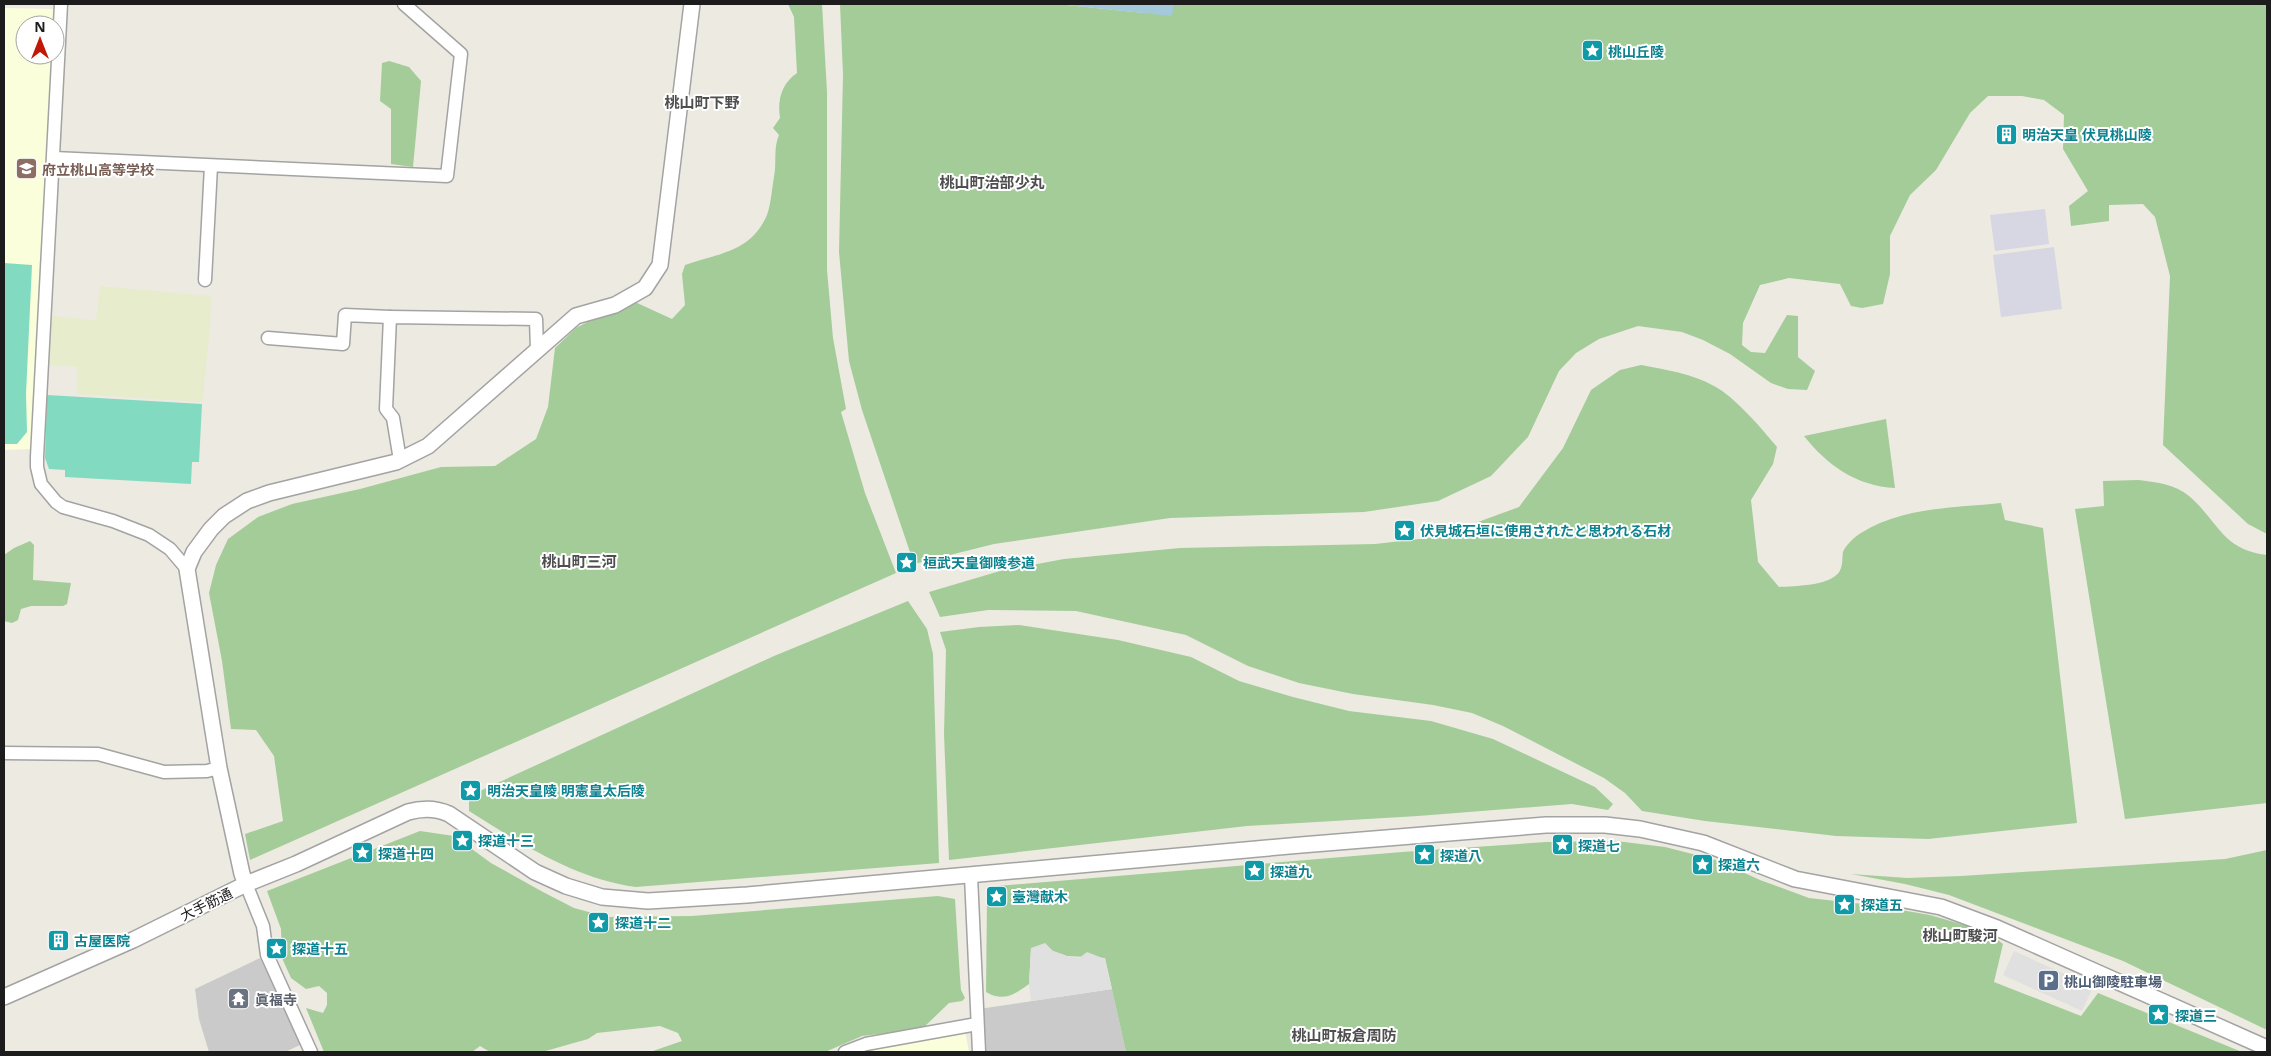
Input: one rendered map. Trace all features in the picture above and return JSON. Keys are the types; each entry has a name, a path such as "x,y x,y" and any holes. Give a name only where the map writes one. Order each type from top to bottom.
{"street":[{"path":"62,4 37,457 39,477 45,491 63,507 113,521 149,535 170,549 187,570 220,768 242,874 263,926 267,955 311,1052"},
{"path":"54,158 447,176 461,54 404,4"},
{"path":"187,570 194,552 204,536 224,516 240,505 269,493 400,460 428,446 576,316 615,305 645,288 660,265 692,4"},
{"path":"205,280 211,166"},
{"path":"268,338 343,344 344,315 536,320 537,350"},
{"path":"390,317 386,409 393,418 400,460"},
{"path":"4,754 98,754 164,772 207,771 220,768"},
{"name":"大手筋通","path":"4,997 133,940 246,884 296,864 408,812 424,809 444,812 535,872 587,894 619,900 648,901 747,895 971,876"},
{"path":"979,1052 971,876 1291,846 1546,825 1605,825 1640,829 1703,843 1795,879 1941,907 1997,928 2267,1048"},
{"path":"844,1052 866,1044 977,1024"}],"shaded area":[{"name":"府立桃山高等学校","path":"4,8 54,9 55,15 15,15 15,65 53,65 32,449 4,450"},
{"path":"2045,209 2049,244 1995,251 1990,215"},
{"path":"2054,247 2062,309 2001,317 1993,255"},
{"path":"100,286 211,296 210,330 202,402 77,394 77,367 49,365 51,316 96,320"},
{"path":"1045,943 1053,951 1067,956 1079,958 1087,952 1105,959 1112,989 1031,1001 1029,984 1031,948"},
{"name":"桃山御陵駐車場","path":"2014,951 2093,987 2082,1011 2003,975"},
{"name":"眞福寺","path":"260,958 293,1025 300,1045 285,1052 209,1052 199,1019 195,989"},
{"path":"1112,989 1126,1052 982,1052 979,1009"},
{"path":"965,1031 969,1052 856,1052"}],"green space":[{"path":"788,4 822,4 827,92 827,270 833,338 846,409 841,412 865,493 896,573 250,860 245,834 283,821 274,756 256,730 231,729 222,661 209,593 216,565 228,539 258,517 292,504 360,489 441,467 495,466 536,439 548,407 555,348 576,328 599,316 635,302 672,319 685,305 682,274 685,265 722,254 743,244 752,237 767,215 770,206 775,171 776,145 779,135 773,128 780,118 779,105 784,87 797,73 794,17"},
{"path":"840,4 1057,4 1144,13 1173,4 2267,4 2267,534 2248,524 2163,445 2170,276 2155,217 2143,204 2109,205 2109,221 2071,226 2069,206 2088,191 2063,149 2064,115 2044,100 2022,96 1988,96 1970,113 1936,170 1910,195 1890,236 1890,274 1883,304 1862,308 1851,306 1840,284 1789,278 1760,285 1743,323 1742,345 1751,352 1765,353 1787,315 1798,316 1798,357 1815,371 1807,390 1788,389 1771,383 1730,354 1682,332 1638,326 1599,339 1576,353 1559,371 1528,437 1491,476 1438,501 1364,512 1170,518 994,544 914,564 862,410 849,361 839,252 843,75"},
{"path":"389,61 409,67 421,81 413,167 391,164 391,109 380,101 382,63"},
{"path":"4,263 32,265 26,394 27,432 17,444 4,444"},
{"path":"1641,365 1687,375 1714,386 1739,405 1777,447 1773,464 1751,500 1758,562 1779,587 1814,584 1831,578 1838,574 1842,564 1843,552 1856,536 1877,524 1911,513 2001,503 2005,520 2043,528 2077,823 1928,839 1836,836 1705,821 1642,811 1625,793 1604,778 1503,726 1472,713 1433,705 1353,694 1299,683 1248,666 1186,635 1076,611 988,610 940,617 929,592 1000,571 1064,559 1180,548 1375,544 1437,537 1519,507 1563,448 1591,390 1620,370"},
{"path":"47,395 202,404 199,462 192,462 191,484 65,477 65,470 49,469 45,458"},
{"path":"1886,419 1895,488 1868,483 1844,472 1822,456 1804,436"},
{"path":"2138,480 2165,484 2178,489 2199,506 2230,541 2252,552 2267,555 2267,803 2125,819 2075,509 2104,506 2103,481"},
{"path":"30,541 34,545 33,580 71,583 67,604 63,606 31,606 21,609 18,620 12,623 4,621 4,555"},
{"path":"908,601 927,629 933,654 939,863 636,887 613,883 570,868 528,847 469,811 469,796 774,656"},
{"path":"1019,625 1118,640 1191,657 1239,681 1293,697 1349,711 1431,721 1493,739 1595,787 1613,804 1608,810 1572,804 1418,816 1247,826 949,860 944,734 946,650 940,632 979,627"},
{"path":"420,831 454,836 491,863 543,892 574,908 607,917 692,916 938,896 955,899 961,990 965,998 962,1001 949,1003 922,1029 862,1036 825,1052 650,1052 682,1041 678,1033 660,1026 597,1033 588,1039 542,1052 490,1052 480,1046 472,1052 324,1052 306,1008 323,1013 327,1005 327,993 319,986 306,989 291,978 282,958 281,929 267,891"},
{"path":"1616,841 1665,847 1716,860 1760,880 1809,898 1872,905 1930,915 1988,932 2003,944 1994,982 2081,1016 2098,993 2242,1052 1126,1052 1105,958 1067,956 1053,951 1031,948 1029,984 1003,997 986,992 987,898 997,886 1402,852 1546,842"},
{"path":"2267,850 2267,1030 2123,961 1949,895 1905,884 1851,874 1907,878 1961,876 2225,859"}],"water":[{"path":"1057,4 1173,4 1173,12 1171,16"}],"place":[{"name":"桃山丘陵","path":"1592,51"},
{"name":"明治天皇 伏見桃山陵","path":"2006,134"},
{"name":"府立桃山高等学校","path":"26,169"},
{"name":"伏見城石垣に使用されたと思われる石材","path":"1404,530"},
{"name":"桓武天皇御陵参道","path":"907,562"},
{"name":"明治天皇陵 明憲皇太后陵","path":"471,790"},
{"name":"探道十三","path":"462,840"},
{"name":"探道七","path":"1562,845"},
{"name":"探道十四","path":"362,853"},
{"name":"探道八","path":"1424,855"},
{"name":"探道六","path":"1702,864"},
{"name":"探道九","path":"1254,871"},
{"name":"臺灣献木","path":"996,896"},
{"name":"探道五","path":"1845,904"},
{"name":"探道十二","path":"599,922"},
{"name":"古屋医院","path":"58,940"},
{"name":"探道十五","path":"276,948"},
{"name":"桃山御陵駐車場","path":"2048,981"},
{"name":"眞福寺","path":"239,999"},
{"name":"探道三","path":"2159,1015"}],"district":[{"name":"桃山町下野","path":"702,102"},
{"name":"桃山町治部少丸","path":"992,182"},
{"name":"桃山町三河","path":"579,561"},
{"name":"桃山町駿河","path":"1960,935"},
{"name":"桃山町板倉周防","path":"1344,1035"}]}
